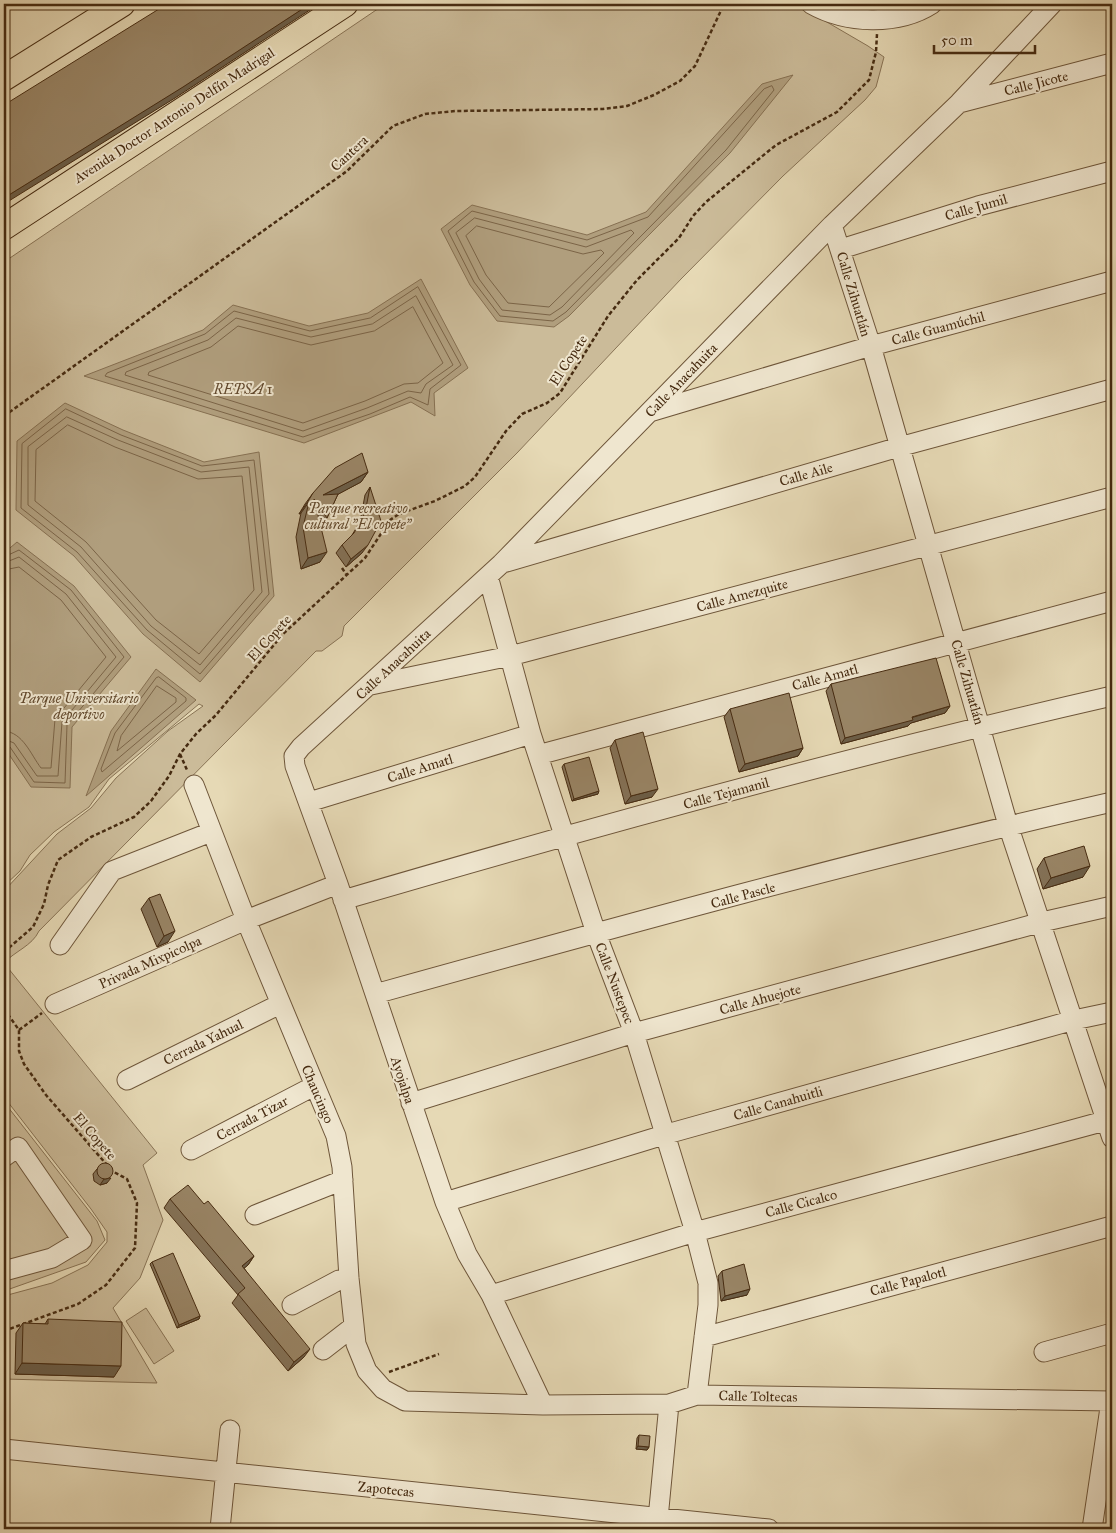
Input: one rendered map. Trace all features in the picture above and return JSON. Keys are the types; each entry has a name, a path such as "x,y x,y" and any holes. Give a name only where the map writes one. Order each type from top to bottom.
{"main road":[{"path":"4,78 122,4"},
{"name":"Avenida Doctor Antonio Delfín Madrigal","path":"4,227 346,4"}],"street":[{"path":"811,4 839,14 877,20 919,12 932,4"},
{"name":"Calle Anacahuita","path":"301,747 495,570 832,225 959,103 1052,4"},
{"name":"Calle Jicote","path":"959,103 1112,63"},
{"name":"Calle Jumil","path":"841,249 978,206 1112,171"},
{"name":"Calle Zihuatlán","path":"832,225 871,346 1008,825 1110,1125"},
{"name":"Calle Guamúchil","path":"649,412 871,346 1112,281"},
{"name":"Calle Aile","path":"495,570 899,447 1112,389"},
{"name":"Calle Amezquite","path":"370,686 510,656 1112,497"},
{"name":"Calle Nustepec","path":"495,570 510,656 531,734 596,933 634,1033 667,1134 708,1283 697,1395"},
{"name":"Calle Amatl","path":"538,755 1112,601"},
{"name":"Calle Tejamanil","path":"246,920 341,892 980,726 1112,696"},
{"name":"Calle Amatl","path":"309,802 531,734"},
{"name":"Ayojalpa","path":"301,747 294,756 295,766 341,892 445,1202 467,1254 491,1295 543,1405"},
{"name":"Chaucingo","path":"194,785 246,920 336,1136 343,1180 354,1326 360,1358 372,1378 383,1389 405,1401"},
{"name":"Calle Pascle","path":"375,994 596,933 1008,825 1112,802"},
{"path":"60,945 112,871 211,832"},
{"name":"Calle Ahuejote","path":"411,1103 634,1033 1042,922 1112,906"},
{"name":"Privada Mixpicolpa","path":"55,1004 246,920"},
{"name":"Cerrada Yahual","path":"126,1080 280,1004"},
{"name":"Calle Canahuitli","path":"445,1202 667,1134 1074,1020 1112,1012"},
{"name":"Cerrada Tizar","path":"191,1150 314,1086"},
{"name":"Calle Cicalco","path":"491,1295 695,1232 1110,1125"},
{"path":"4,1157 18,1147 82,1240 52,1258 4,1271"},
{"path":"255,1215 343,1180"},
{"name":"Calle Papalotl","path":"704,1337 1112,1226"},
{"path":"292,1306 339,1280 349,1278"},
{"path":"323,1350 354,1326"},
{"path":"1044,1352 1112,1333"},
{"name":"Calle Toltecas","path":"405,1401 543,1405 668,1404 697,1395 1112,1401"},
{"path":"1092,1529 1112,1401"},
{"path":"657,1524 668,1404"},
{"path":"220,1529 230,1430"},
{"name":"Zapotecas","path":"4,1449 225,1471 657,1524 769,1529"}],"path":[{"name":"Cantera","path":"4,416 347,171 393,126 438,111 603,109 640,101 680,81 695,66 724,4"},
{"name":"El Copete","path":"4,952 33,927 44,904 48,885 58,860 90,837 134,817 151,801 169,776 180,754 282,634 314,607 346,574 365,558 390,520 399,514 434,501 465,486 475,477 506,431 522,414 548,403 560,392 608,316 637,280 679,238 693,216 706,202 776,145 837,112 868,80 876,52 877,20"},
{"path":"342,568 346,574"},
{"path":"180,754 194,785"},
{"path":"4,1009 19,1030 55,1004"},
{"name":"El Copete","path":"4,1331 78,1304 106,1285 135,1248 138,1203 127,1179 112,1171 46,1095 24,1064 18,1045 19,1030"},
{"path":"372,1378 439,1354"}],"green space":[{"name":"REPSA 1","path":"385,4 796,4 884,57 876,87 865,100 783,176 681,279 517,453 344,626 342,636 322,651 316,651 39,931 28,945 4,963 4,891 57,834 91,808 116,778 168,731 203,706 199,704 109,779 89,807 54,832 30,855 20,871 4,886 4,262"},
{"path":"4,963 157,1153 143,1165 163,1220 140,1278 113,1308 157,1383 4,1379 4,1296 52,1283 88,1265 107,1242 107,1232 4,1097"},
{"path":"4,1102 97,1221 105,1240 86,1262 4,1291"},
{"path":"146,1308 174,1351 154,1364 126,1321"}],"water":[{"path":"793,75 730,153 569,316 554,327 497,321 470,285 441,229 472,205 587,235 646,212 762,84"},
{"path":"421,279 468,368 434,393 435,416 411,402 304,443 84,376 203,330 233,305 309,326 368,313"},
{"path":"65,403 123,430 204,462 259,452 274,596 200,682 143,634 74,556 16,510 17,441"},
{"path":"17,542 74,586 131,657 72,727 70,788 31,787 4,747 4,553"},
{"path":"156,669 196,700 86,796 111,731"}],"building":[{"path":"167,4 310,4 183,87 4,198 4,105"},
{"path":"362,453 368,472 323,495 338,494 327,518 314,499 327,552 308,558 303,527 309,502 307,503 313,493 335,468"},
{"path":"370,487 381,521 368,545 351,559 342,545 354,533 365,513"},
{"path":"936,658 950,706 912,717 913,720 845,738 831,684"},
{"path":"789,693 803,748 745,764 730,709"},
{"path":"643,732 658,789 631,796 615,740"},
{"path":"589,757 599,791 574,799 564,764"},
{"path":"1084,846 1090,866 1051,878 1044,858"},
{"path":"160,894 175,931 164,936 149,898"},
{"path":"105,1163 111,1165 113,1171 111,1177 105,1179 99,1177 97,1171 99,1165"},
{"path":"188,1185 204,1204 208,1201 254,1256 242,1266 310,1349 294,1362 238,1294 245,1288 170,1199"},
{"path":"173,1253 200,1316 179,1325 152,1262"},
{"path":"744,1264 750,1289 725,1296 722,1271"},
{"path":"48,1319 122,1322 121,1366 22,1363 23,1323 48,1324"},
{"path":"639,1435 650,1436 649,1447 638,1446"}],"park label":[{"name":"Parque recreativo cultural \"El copete\"","path":"358,516"},
{"name":"Parque Universitario deportivo","path":"79,706"}]}
